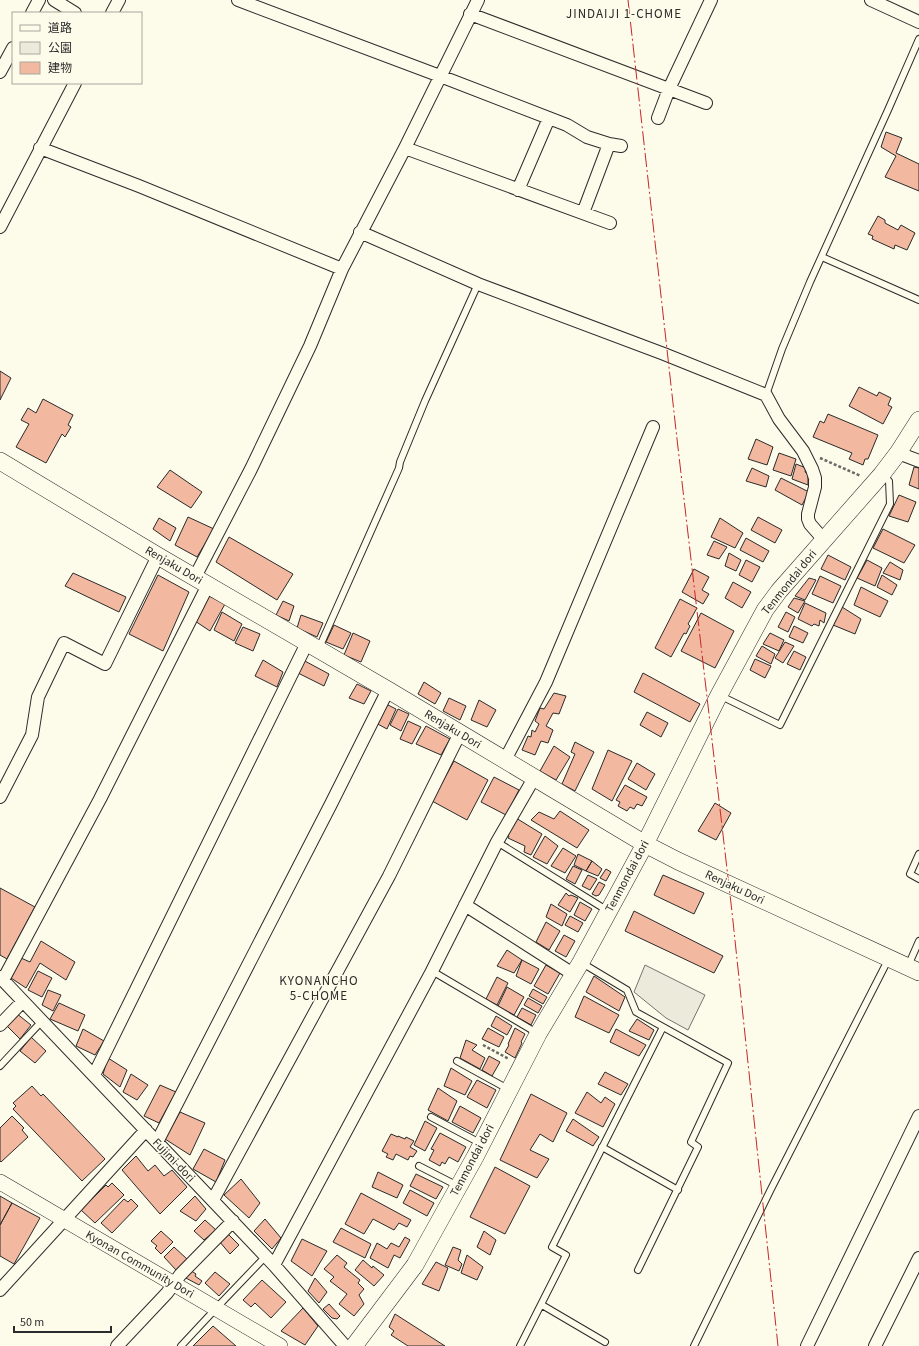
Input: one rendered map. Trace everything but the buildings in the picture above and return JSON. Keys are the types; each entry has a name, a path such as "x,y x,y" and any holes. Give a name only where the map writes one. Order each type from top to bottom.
{"main road":[{"name":"Tenmondai dori","path":"354,1346 415,1265 481,1144 538,1034 577,968 645,844 720,695 765,610 779,591 878,478 898,453 919,420"},
{"name":"Renjaku Dori","path":"0,461 645,844 678,861 913,970"}],"street":[{"path":"33,12 39,0"},
{"path":"54,0 73,12"},
{"path":"113,12 119,0"},
{"path":"238,0 567,125 587,137 615,145 583,213"},
{"path":"2,978 100,800 202,581 251,469 310,346 342,269 405,148 478,0"},
{"path":"658,118 669,89 711,0"},
{"path":"871,0 919,22"},
{"path":"470,14 706,103"},
{"path":"0,72 12,50"},
{"path":"0,226 40,148 75,84"},
{"path":"518,190 549,118"},
{"path":"40,148 139,186 342,269"},
{"path":"405,148 610,223"},
{"path":"360,232 478,284 664,354 766,395 779,419 803,451 812,469 815,478 815,487 808,519 810,524 824,540"},
{"path":"505,760 546,682 653,427"},
{"path":"898,453 919,461"},
{"path":"0,797 32,735 38,697 64,643 105,664 158,556"},
{"path":"94,1075 313,646"},
{"path":"157,1142 388,690"},
{"path":"213,1200 389,876 460,733"},
{"path":"270,1260 432,971 497,842 534,778"},
{"path":"465,905 577,968"},
{"name":"Fujimi-dori","path":"2,978 270,1260 345,1346"},
{"path":"0,1025 23,1001"},
{"path":"807,1346 919,1116"},
{"path":"0,1290 146,1130"},
{"name":"Kyonan Community Dori","path":"0,1182 280,1346"},
{"path":"116,1346 167,1293 180,1275 233,1221"},
{"path":"875,1346 919,1258"}],"lane":[{"path":"766,395 782,349 919,39"},
{"path":"822,257 919,300"},
{"path":"313,646 400,468 400,462 425,401 478,284"},
{"path":"720,695 780,725 890,504 889,481 878,478"},
{"path":"497,842 608,912"},
{"path":"919,854 910,874 919,878"},
{"path":"913,970 919,941"},
{"path":"694,1346 775,1182 889,959"},
{"path":"577,968 628,990 636,1012 728,1063 691,1142 698,1147 638,1270"},
{"path":"432,971 538,1034"},
{"path":"0,1066 42,1021"},
{"path":"520,1346 566,1256 552,1247 663,1027"},
{"path":"457,1061 509,1090"},
{"path":"431,1117 481,1144"},
{"path":"602,1147 678,1190"},
{"path":"419,1166 458,1186"},
{"path":"181,1346 216,1308 270,1260"},
{"path":"542,1305 606,1342"}],"path":[{"path":"803,451 878,478"},
{"path":"483,1045 522,1066"}],"green space":[{"path":"645,965 705,995 688,1030 666,1018 634,992"}],"power":[{"path":"628,0 732,912 778,1346"}],"district":[{"name":"JINDAIJI 1-CHOME","path":"624,13"},
{"name":"KYONANCHO 5-CHOME","path":"319,988"}]}
